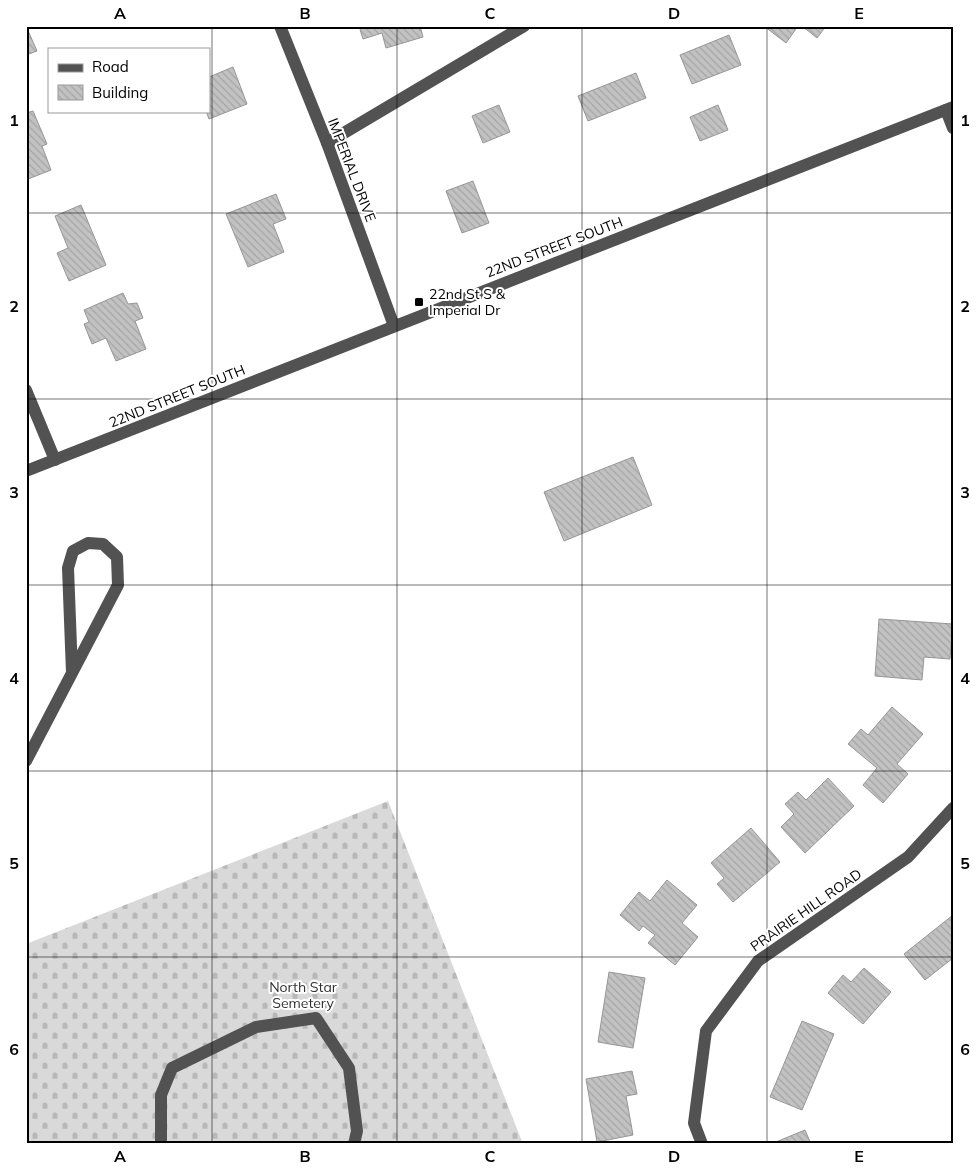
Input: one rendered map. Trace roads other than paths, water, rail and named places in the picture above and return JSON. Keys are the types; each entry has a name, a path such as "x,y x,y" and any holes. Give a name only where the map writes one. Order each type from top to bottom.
{"street":[{"name":"IMPERIAL DRIVE","path":"280,26 394,326"},
{"path":"326,143 524,26"},
{"path":"949,108 953,128"},
{"name":"22ND STREET SOUTH","path":"26,471 949,108"},
{"path":"26,390 55,460"},
{"path":"26,762 118,585 117,557 103,544 88,543 73,551 68,568 72,673"},
{"name":"PRAIRIE HILL ROAD","path":"702,1144 694,1123 706,1030 758,961 908,857 953,808"},
{"path":"161,1144 161,1095 172,1068 256,1027 316,1018 349,1068 357,1131 354,1144"}],"place":[{"name":"22nd St S & Imperial Dr","path":"419,302"}],"park label":[{"name":"North Star Semetery","path":"303,996"}]}
